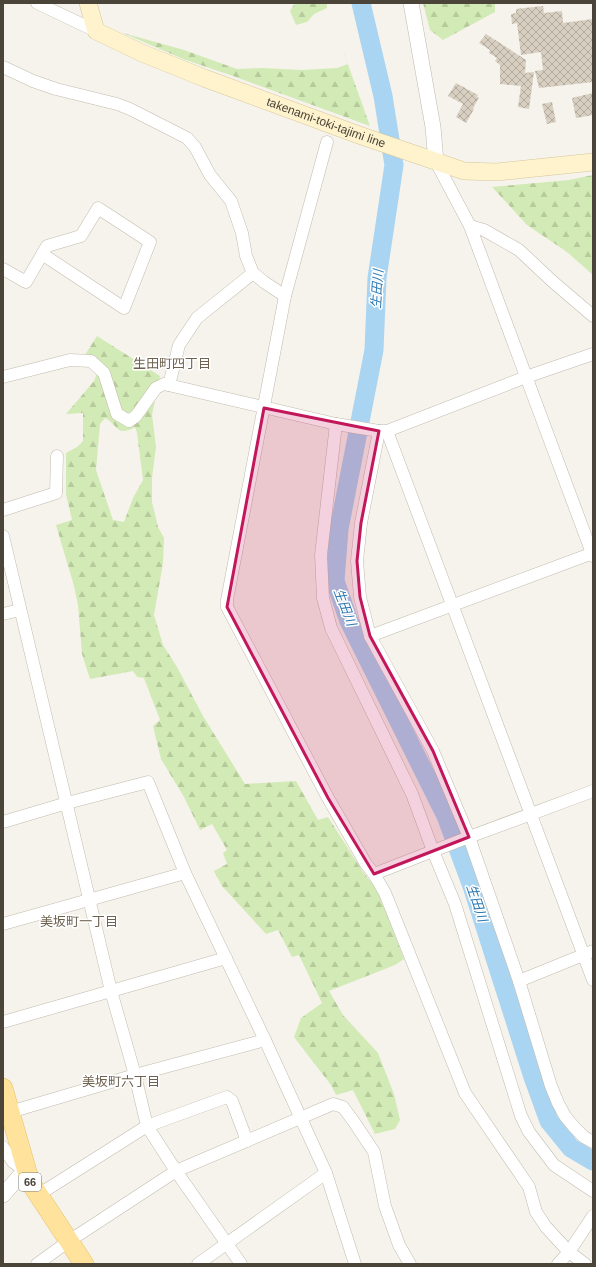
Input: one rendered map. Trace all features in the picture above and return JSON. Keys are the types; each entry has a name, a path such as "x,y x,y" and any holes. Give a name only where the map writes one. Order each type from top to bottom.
{"main road":[{"path":"88,3 96,31"},
{"name":"takenami-toki-tajimi line","path":"96,31 142,53 197,75 360,136 464,171 497,172 593,162"},
{"name":"66","path":"3,1088 6,1114 30,1182 84,1264"}],"street":[{"path":"37,3 96,31"},
{"path":"370,636 593,554 470,226 436,162 433,127 411,3"},
{"path":"3,67 33,81 56,89 117,104 130,109 187,138 195,147 210,175 231,201 242,233 246,256 253,273 285,296"},
{"path":"327,142 285,296 227,600 227,607 328,798 366,864 374,874 385,893 465,1093 529,1187 536,1212 546,1227 568,1252 585,1264"},
{"path":"3,269 26,282 42,254 47,246 81,236 98,208 150,242 124,308 42,254"},
{"path":"470,226 484,230 519,250 593,316"},
{"path":"169,385 179,345 196,318 253,273"},
{"path":"3,377 70,360 91,360 104,373 117,414 129,421 136,416 156,388 164,384 336,424 383,431 526,377 593,354"},
{"path":"336,424 321,555 323,598 331,628 412,794 455,904 521,1116 529,1132 554,1165 593,1191"},
{"path":"383,431 453,606 531,814 588,953 593,980"},
{"path":"383,431 361,523 357,562 360,597 370,636 432,751 468,837 520,981 551,1086 558,1103 565,1116 574,1127 584,1137 593,1142"},
{"path":"3,510 56,493 57,456"},
{"path":"3,536 111,991 135,1075 147,1126 176,1171 241,1264"},
{"path":"3,614 20,610"},
{"path":"3,822 67,803 148,782 185,873 265,1040 326,1173 354,1264"},
{"path":"374,874 468,837 593,791"},
{"path":"3,924 185,873"},
{"path":"520,981 588,953"},
{"path":"3,1022 226,958"},
{"path":"6,1114 135,1075 265,1040"},
{"path":"38,1195 147,1126 227,1097 232,1101 247,1141"},
{"path":"37,1264 69,1241 176,1171 333,1104 343,1107 374,1152 386,1206 399,1245 410,1264"},
{"path":"3,1147 13,1162 25,1170 3,1195"},
{"path":"198,1264 326,1173"},
{"path":"558,1264 593,1216"}],"highlighted area":[{"path":"264,408 379,431 361,523 357,561 360,597 370,636 433,751 469,837 374,874 328,798 227,607"}],"green space":[{"path":"295,3 327,3 327,8 314,14 307,22 296,25 290,11"},
{"path":"423,3 495,3 495,12 443,40 430,30"},
{"path":"327,8 333,23 340,44"},
{"path":"123,33 184,50 237,69 262,68 301,70 337,68 348,64 370,126 183,59"},
{"path":"593,175 593,275 567,252 527,225 492,187 569,180"},
{"path":"97,336 160,376 152,415 156,447 152,478 152,502 158,527 164,538 163,563 154,615 163,645 177,667 203,716 245,784 296,781 318,820 328,817 363,872 378,891 404,959 395,965 329,991 343,1015 378,1053 394,1094 400,1120 395,1129 375,1134 353,1090 336,1095 331,1085 294,1037 301,1018 322,1003 299,955 292,957 278,930 266,934 222,886 214,871 227,864 223,853 227,850 212,824 200,830 184,797 161,759 153,726 160,720 144,678 137,677 133,671 90,679 82,654 78,605 74,586 56,525 72,520 66,494 66,453 77,447 83,441 83,413 66,414 94,381 98,371 80,363","holes":["105,418 121,431 129,430 135,427 137,433 143,480 133,498 124,522 113,520 96,470 100,424"]}],"building":[{"path":"543,6 544,13 562,11 563,23 593,19 593,82 539,88 535,71 543,70 541,52 521,55 517,23 512,24 511,14 516,13 516,9"},
{"path":"486,34 526,60 525,73 534,72 529,109 518,107 521,86 500,84 500,65 495,61 497,58 489,53 490,50 479,43"},
{"path":"456,83 478,95 477,97 479,98 466,123 456,117 463,104 448,96"},
{"path":"593,93 593,115 576,118 572,98"},
{"path":"552,102 556,122 547,124 542,104"}],"waterway":[{"name":"生田川","path":"361,3 383,96 394,165 377,278 374,350 339,529 335,581 349,621 446,816 473,889 533,1077 549,1121 571,1148 593,1161"}],"district":[{"name":"生田町四丁目","path":"172,363"},
{"name":"美坂町一丁目","path":"79,921"},
{"name":"美坂町六丁目","path":"121,1081"}]}
